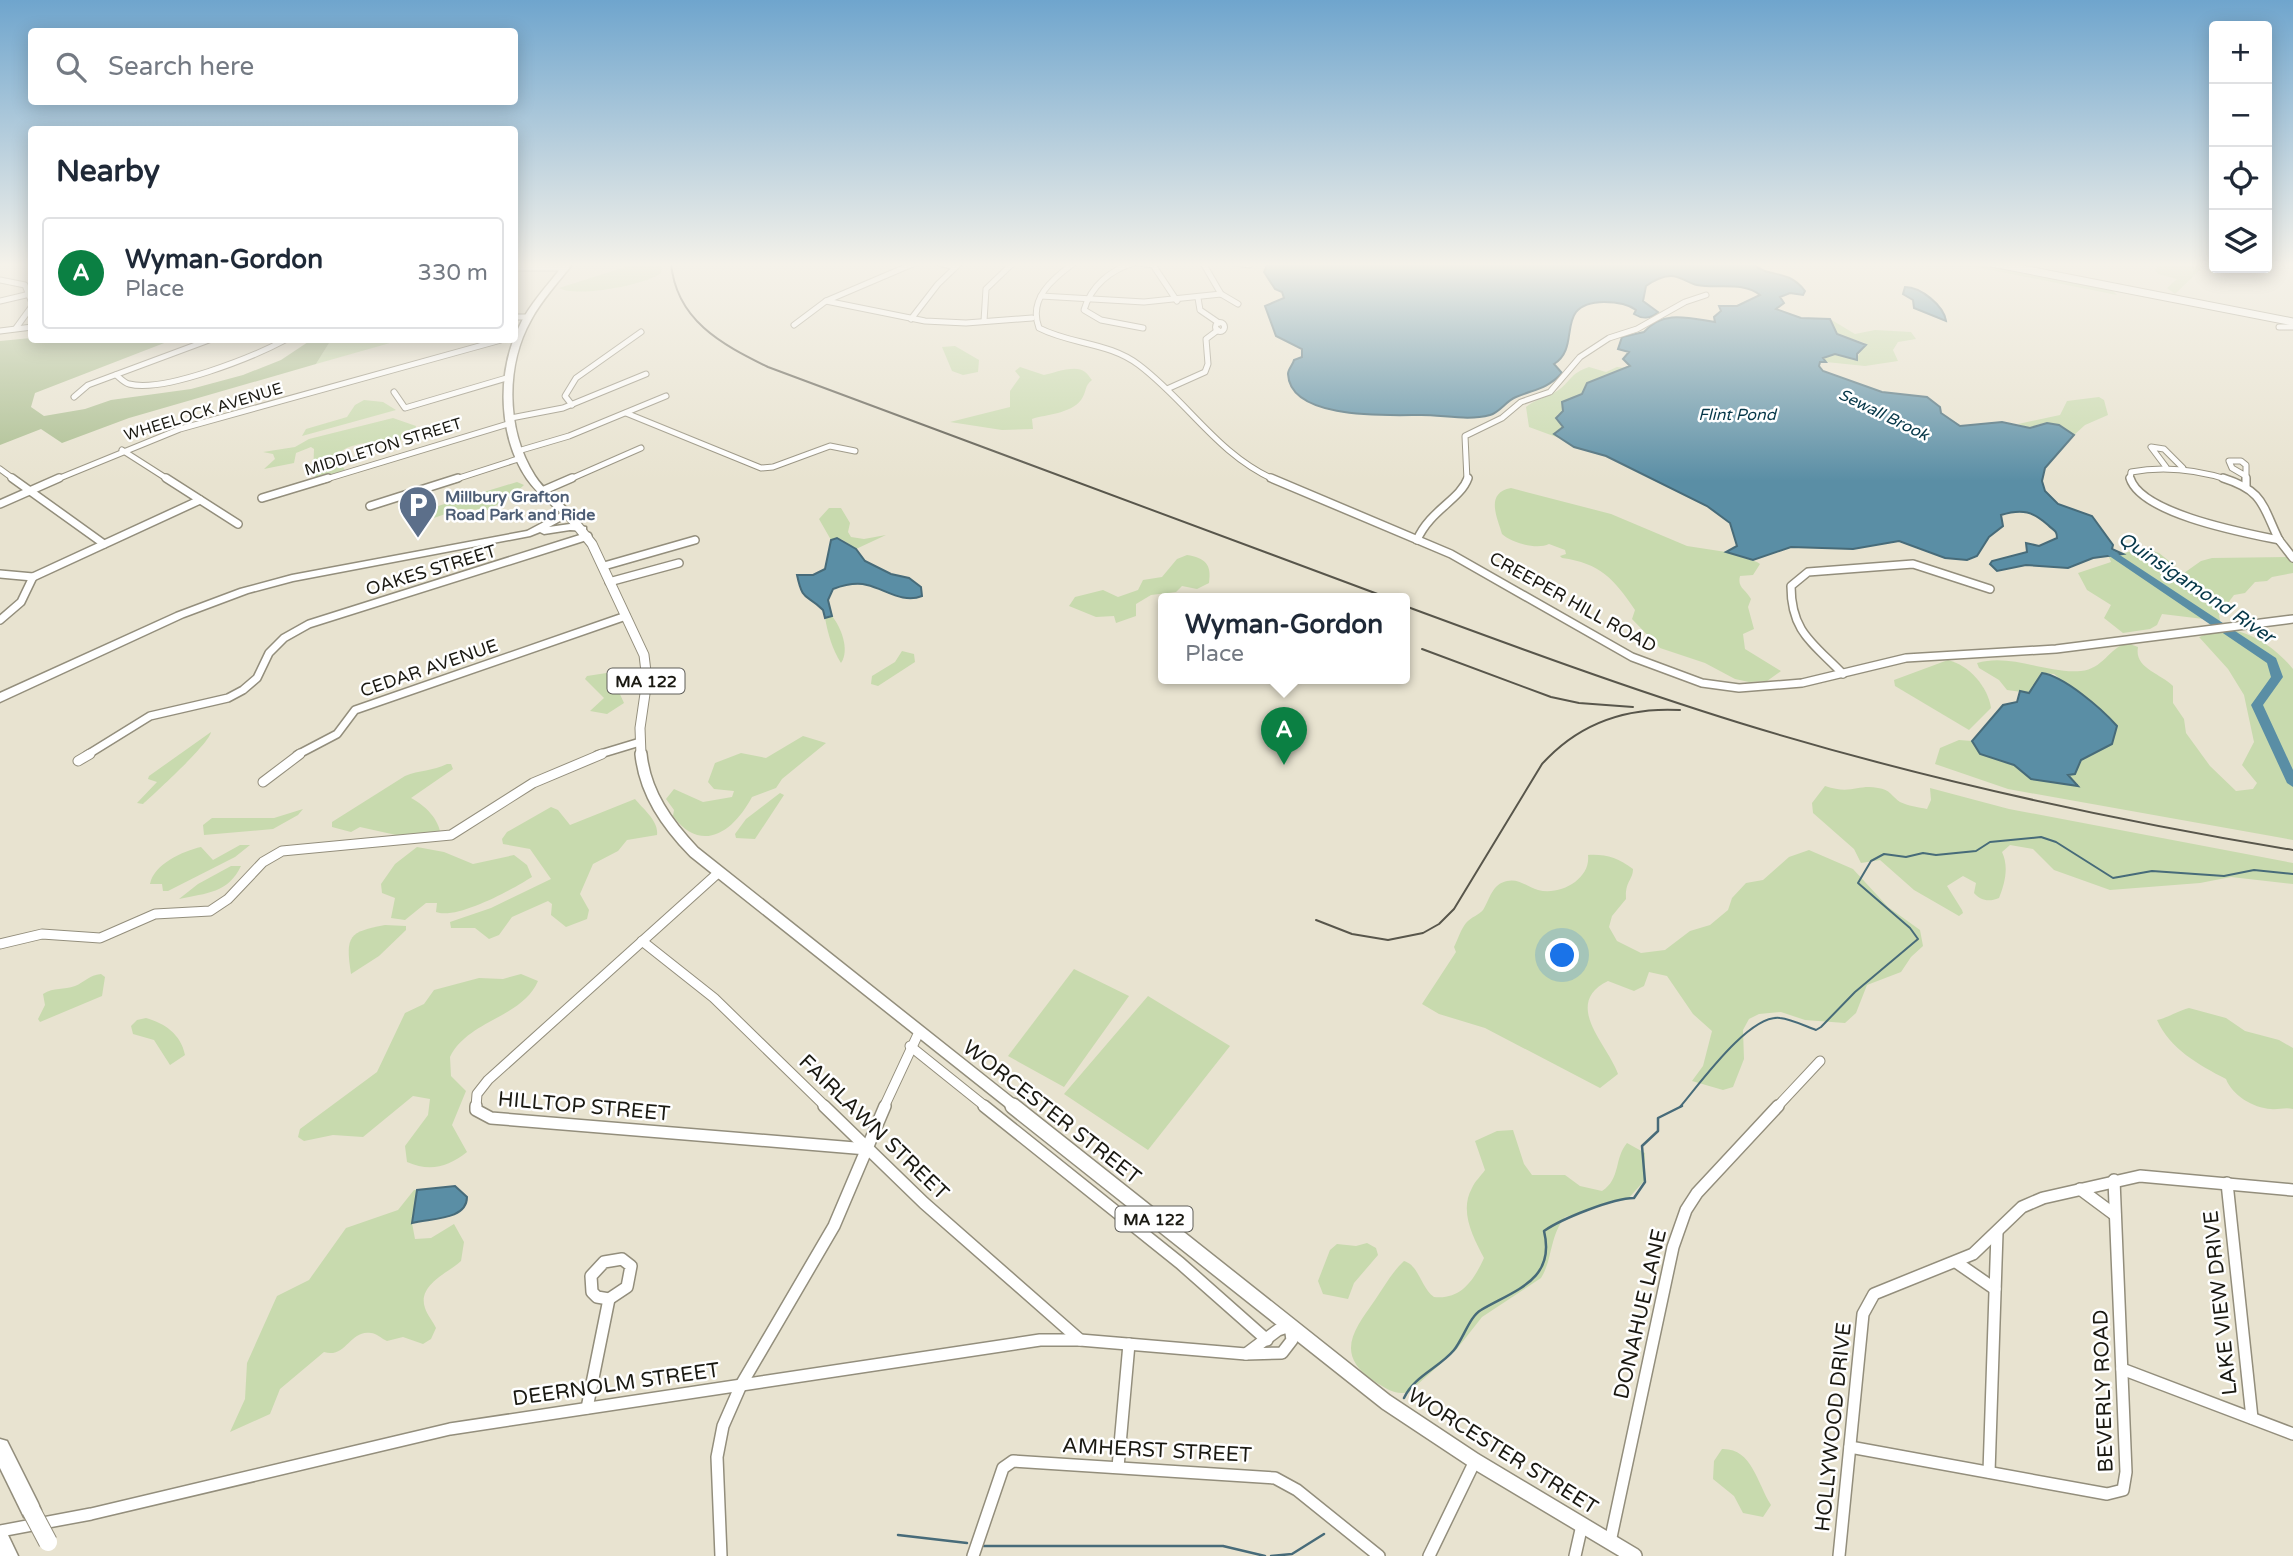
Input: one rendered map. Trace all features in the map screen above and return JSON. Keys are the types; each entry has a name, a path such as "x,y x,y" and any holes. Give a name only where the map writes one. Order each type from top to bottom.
{"highway":[{"name":"MA 122","path":"516,343 510,377 511,420 520,455 542,491 568,514"},
{"path":"530,533 568,514"},
{"path":"0,697 167,617 244,588 299,573 514,533 568,514"},
{"path":"0,697 180,615 244,591 292,578 530,533 568,527 586,532"},
{"path":"0,1448 51,1549"}],"main road":[{"name":"MA 122","path":"568,514 586,532 639,638 646,666 640,742"},
{"name":"WORCESTER STREET","path":"640,742 645,775 654,800 671,826 695,854 718,873 1386,1402 1475,1461 1634,1556"}],"street":[{"path":"572,405 565,396 573,382 636,336"},
{"name":"CREEPER HILL ROAD","path":"1056,336 1118,351 1166,387 1200,427 1229,454 1266,477 1469,563 1592,634 1691,679 1730,687 1760,688 1843,674 1908,658 2056,649 2220,626 2293,620"},
{"path":"1166,387 1185,383 1206,370 1206,338 1209,336"},
{"path":"1417,540 1426,522 1456,497 1466,483 1470,457 1463,443 1465,436 1502,418 1521,402 1553,389 1580,357 1616,336"},
{"path":"74,397 88,385 201,343"},
{"path":"116,375 133,385 171,379 245,360 279,343"},
{"name":"WHEELOCK AVENUE","path":"0,503 122,450 195,425 489,343"},
{"name":"MIDDLETON STREET","path":"262,498 511,420 572,405 646,374"},
{"path":"394,392 405,408 510,377"},
{"path":"370,506 520,455 666,396"},
{"path":"626,413 761,468 830,446 855,451"},
{"path":"2166,467 2151,447 2164,449 2183,468"},
{"path":"542,491 641,448"},
{"path":"122,450 238,523"},
{"path":"2279,540 2229,531 2155,503 2139,492 2130,481 2131,472 2143,468 2183,468 2246,486 2262,500 2279,540 2293,558"},
{"path":"0,469 104,544"},
{"path":"2244,475 2246,486"},
{"path":"0,573 33,577 200,500"},
{"name":"OAKES STREET","path":"78,761 150,716 182,706 228,698 243,690 257,678 269,653 284,638 309,624 586,532"},
{"path":"604,566 695,540"},
{"path":"609,582 678,563"},
{"path":"1843,674 1793,618 1791,586 1801,575 1808,572 1913,564 1990,589"},
{"path":"0,620 21,602 33,577"},
{"name":"CEDAR AVENUE","path":"263,782 298,755 337,734 355,710 626,616"},
{"path":"0,944 32,935 100,938 155,914 210,911 228,899 262,862 282,851 450,835 468,827 532,784 604,753 640,742"},
{"name":"HILLTOP STREET","path":"718,873 484,1084 475,1099 479,1114 491,1118 867,1149"},
{"name":"FAIRLAWN STREET","path":"642,942 714,998 867,1149 1080,1340"},
{"path":"721,1556 718,1448 723,1426 741,1385 830,1233 910,1046 919,1032"},
{"path":"910,1046 1180,1263 1267,1339"},
{"name":"DONAHUE LANE","path":"1610,1542 1673,1247 1686,1210 1718,1169 1737,1153 1820,1061"},
{"name":"HOLLYWOOD DRIVE","path":"1839,1556 1863,1314 1869,1300 1881,1290 1956,1262 1978,1250 2028,1203 2114,1180 2147,1176 2293,1190"},
{"name":"BEVERLY ROAD","path":"1850,1447 2108,1494 2123,1490 2126,1472 2114,1180"},
{"name":"LAKE VIEW DRIVE","path":"2227,1184 2252,1418"},
{"path":"2080,1189 2115,1216"},
{"path":"1989,1472 1997,1233"},
{"path":"1956,1262 1995,1289"},
{"path":"587,1408 609,1299"},
{"path":"1246,1354 1278,1328 1290,1326"},
{"name":"DEERNOLM STREET","path":"3,1543 92,1514 450,1429 1020,1342 1080,1340 1246,1354 1282,1353 1292,1340 1290,1326"},
{"path":"1118,1467 1129,1345"},
{"path":"2122,1369 2293,1434"},
{"name":"AMHERST STREET","path":"973,1556 1003,1468 1010,1461 1275,1478 1297,1490 1379,1556"},
{"path":"1429,1556 1475,1461"},
{"path":"1575,1556 1582,1525"}],"green space":[{"path":"1842,336 1914,336 1916,339 1898,342 1893,350 1898,361 1865,366 1826,362 1823,358 1833,354 1857,358 1865,343"},
{"path":"28,338 28,343 164,343 35,393 31,407 44,416 85,409 111,400 191,389 243,375 281,360 306,343 329,343 316,364 129,418 62,443 41,429 0,445 0,341"},
{"path":"329,343 390,343 316,364"},
{"path":"955,346 979,360 978,372 963,375 952,371 942,347"},
{"path":"1020,367 1044,375 1076,369 1085,372 1092,380 1076,405 1065,411 1032,419 1033,429 1002,430 950,422 1010,407 1010,391 1020,377 1015,371"},
{"path":"1589,367 1606,372 1617,367 1628,368 1587,383 1582,394 1566,400 1563,411 1557,415 1563,427 1555,432 1559,438 1529,427 1526,407 1557,391 1578,372"},
{"path":"2099,397 2104,400 2108,415 2085,425 2074,435 2049,424 2030,428 2018,424 2060,415 2067,401"},
{"path":"364,400 383,402 396,410 302,436 306,429 347,417 355,405"},
{"path":"393,418 416,426 413,438 351,446 335,457 345,470 319,478 313,476 314,449 311,447 296,453 294,463 264,469 275,459 273,454 263,452 295,447 309,439"},
{"path":"517,482 524,485 512,496 488,510 460,509 428,520 422,518 428,509"},
{"path":"1511,488 1611,514 1687,546 1726,552 1760,564 1753,575 1740,576 1739,580 1751,599 1748,607 1754,629 1743,634 1745,649 1781,671 1767,681 1749,682 1735,679 1705,663 1660,648 1632,619 1635,610 1605,574 1586,564 1562,558 1560,556 1566,554 1565,550 1549,544 1525,545 1502,534 1495,501 1498,495"},
{"path":"829,508 841,508 850,523 848,532 851,537 864,539 886,535 856,549 841,539 831,540 819,519"},
{"path":"2132,547 2159,553 2184,573 2201,561 2212,558 2293,557 2293,573 2255,582 2245,593 2234,595 2219,615 2220,621 2162,614 2157,625 2150,629 2123,633 2104,618 2111,605 2087,590 2078,573 2111,562 2109,557 2112,555 2134,551"},
{"path":"1187,555 1203,560 1208,567 1209,583 1197,589 1182,586 1176,592 1151,595 1136,604 1136,616 1116,623 1114,616 1096,617 1069,606 1075,597 1103,590 1118,597 1138,590 1143,580 1162,577 1177,559"},
{"path":"832,616 843,639 845,652 841,663 825,618"},
{"path":"2221,629 2242,632 2261,641 2293,669 2293,840 2008,789 1935,764 1940,748 1959,740 1972,741 1980,754 2014,765 2027,776 2076,785 2068,775 2081,760 2109,746 2117,726 2115,723 2054,674 2042,673 2029,693 2007,690 1999,680 1979,668 1977,663 2003,660 2055,670 2081,671 2100,663 2115,649 2127,643 2138,647 2140,660 2149,670 2173,686 2173,703 2184,719 2186,733 2210,766 2236,791 2253,789 2257,783 2242,765 2254,742 2244,695 2228,669 2199,637"},
{"path":"902,651 914,654 915,662 878,686 871,684 872,676 895,662"},
{"path":"1948,660 1970,672 1982,685 1989,700 1991,708 1969,730 1895,686 1894,680"},
{"path":"626,670 628,674 618,690 624,703 607,714 590,711 604,698 585,679 587,676"},
{"path":"211,732 201,747 170,779 143,804 137,803 157,782 148,779 149,776"},
{"path":"803,736 826,743 782,779 776,788 752,797 727,828 717,834 695,834 684,828 673,816 674,810 666,799 674,789 703,802 732,797 734,791 714,789 708,782 715,763 741,753 766,758"},
{"path":"451,764 453,769 411,798 431,814 438,824 441,836 396,835 360,827 351,832 332,827 332,822 405,776"},
{"path":"1825,786 1841,790 1871,787 1882,789 1900,802 1927,809 1931,800 1930,788 2009,809 2293,863 2293,884 2231,877 2200,883 2110,890 2054,870 2033,849 2010,845 2002,852 2005,875 1999,898 1979,898 1974,893 1976,883 1963,876 1947,886 1962,910 1963,913 1959,916 1914,890 1880,860 1861,863 1854,849 1813,813 1812,803"},
{"path":"780,793 784,795 755,839 736,838 735,834 746,819"},
{"path":"635,799 653,820 657,835 627,840 618,851 593,864 580,894 589,910 587,919 566,927 551,915 552,904 548,901 512,917 499,935 489,939 475,928 451,928 450,922 491,908 551,879 530,849 503,844 502,839 507,832 551,807 558,810 570,825"},
{"path":"303,809 298,815 273,829 204,835 203,825 212,818 274,818"},
{"path":"240,845 250,845 235,857 168,891 163,891 162,884 150,884 157,870 186,852 201,847 213,860"},
{"path":"417,847 444,852 473,864 514,855 527,865 532,877 471,908 457,912 436,912 437,903 426,903 405,920 391,918 395,898 382,893 381,884 395,864"},
{"path":"1809,850 1853,869 1888,907 1920,930 1923,946 1901,972 1867,985 1856,1013 1845,1023 1805,1020 1781,1012 1759,1014 1749,1019 1743,1030 1744,1059 1733,1087 1723,1090 1692,1081 1703,1066 1712,1031 1693,1014 1667,976 1649,972 1644,986 1634,991 1608,981 1595,990 1588,1001 1592,1026 1618,1074 1600,1088 1485,1028 1439,1014 1422,1004 1456,952 1454,947 1464,925 1483,910 1498,885 1507,881 1523,883 1538,890 1556,890 1579,878 1588,864 1588,855 1606,856 1622,862 1633,869 1633,873 1626,899 1612,916 1609,927 1617,941 1641,953 1665,950 1690,931 1710,925 1728,910 1732,898 1746,883 1763,880 1789,857"},
{"path":"231,866 241,866 223,887 179,899 198,884"},
{"path":"385,925 406,926 406,930 379,956 351,974 349,951 352,938 364,930"},
{"path":"1074,969 1129,996 1064,1087 1008,1056"},
{"path":"101,974 105,977 102,996 40,1022 38,1019 45,1005 43,994 75,986"},
{"path":"521,974 538,981 530,993 508,1012 469,1035 450,1057 451,1076 466,1091 452,1125 467,1152 438,1166 423,1167 407,1162 405,1146 428,1115 430,1099 413,1096 363,1137 333,1135 304,1141 298,1137 300,1129 377,1072 405,1013 424,1004 434,990 479,978 503,979"},
{"path":"1148,996 1230,1046 1148,1150 1064,1094"},
{"path":"2189,1008 2226,1018 2245,1031 2279,1040 2293,1048 2293,1109 2264,1108 2250,1103 2233,1090 2226,1079 2177,1048 2157,1020"},
{"path":"146,1018 171,1030 180,1041 185,1055 170,1065 154,1040 133,1034 131,1026 137,1020"},
{"path":"1513,1130 1524,1164 1532,1175 1565,1175 1580,1186 1602,1191 1612,1181 1620,1155 1627,1143 1645,1153 1644,1181 1627,1200 1604,1204 1565,1217 1556,1232 1541,1278 1482,1317 1456,1350 1409,1392 1400,1393 1386,1389 1362,1371 1354,1361 1351,1351 1355,1332 1388,1280 1404,1261 1413,1267 1434,1297 1459,1292 1471,1281 1484,1258 1467,1215 1468,1197 1485,1170 1475,1141 1497,1131"},
{"path":"414,1190 417,1190 412,1223 415,1239 431,1238 454,1224 464,1242 461,1261 435,1280 425,1293 425,1308 436,1328 431,1339 423,1344 403,1337 387,1341 373,1333 358,1335 338,1351 324,1352 280,1389 270,1414 230,1432 245,1399 247,1363 277,1296 309,1280 346,1228 398,1210"},
{"path":"1367,1243 1376,1248 1378,1255 1354,1283 1348,1299 1323,1294 1318,1281 1330,1250 1337,1244 1356,1246"},
{"path":"1722,1449 1740,1454 1752,1468 1771,1505 1763,1517 1743,1513 1734,1496 1713,1479 1714,1461"}],"water":[{"name":"Flint Pond","path":"1276,336 1569,336 1567,347 1554,364 1562,373 1546,386 1512,399 1490,415 1465,418 1367,414 1323,408 1306,400 1293,389 1288,372 1294,360 1302,357 1302,349"},
{"name":"Flint Pond","path":"1841,336 1866,345 1857,354 1857,360 1835,354 1823,358 1826,362 1820,362 1819,366 1823,371 1882,392 1927,397 1940,407 1941,413 1960,426 2002,422 2030,428 2047,423 2059,425 2074,435 2045,468 2042,481 2045,491 2058,504 2092,516 2113,545 2112,549 2123,554 2093,558 2068,568 2026,565 1997,571 1990,564 1992,561 2027,552 2026,543 2039,546 2057,538 2055,531 2043,521 2032,514 2022,512 2001,515 2003,526 1989,537 1977,556 1967,560 1945,558 1899,541 1853,549 1791,547 1753,560 1726,552 1737,546 1730,523 1707,506 1606,456 1574,447 1554,434 1563,427 1556,418 1563,411 1562,402 1582,394 1587,383 1630,366 1623,359 1629,352 1618,349 1622,337"},
{"path":"837,538 856,549 865,561 891,574 909,578 921,587 922,596 908,598 867,585 846,585 833,589 828,600 832,616 825,618 823,610 803,594 797,575 813,575 825,569 831,540"},
{"path":"2042,673 2051,675 2071,687 2117,726 2112,744 2081,760 2075,774 2068,775 2078,786 2031,779 2014,765 1980,754 1972,741 2003,705 2017,702 2020,691 2029,693"},
{"path":"455,1186 467,1197 461,1210 446,1217 412,1223 417,1190"}],"waterway":[{"name":"Quinsigamond River","path":"2103,547 2272,661 2277,677 2257,705 2293,783"},
{"path":"1680,1107 1712,1068 1754,1027 1780,1018 1816,1030 1855,992 1918,939 1910,928 1858,883 1871,861 1884,854 1906,857 1923,853 1936,855 1976,851 1990,842 2041,837 2056,842 2113,878 2152,871 2224,876 2254,870 2293,874"},
{"path":"1404,1398 1420,1378 1454,1350 1477,1313 1519,1289 1538,1272 1544,1261 1546,1248 1544,1231 1587,1210 1613,1201 1634,1198 1645,1182 1642,1146 1658,1131 1658,1118 1680,1107"},
{"path":"1271,1556 1292,1554 1324,1534"},
{"path":"898,1535 967,1543"},
{"path":"984,1546 1223,1546 1265,1556"}],"railway":[{"path":"714,336 768,367 1375,593"},
{"path":"1410,608 1656,696 1877,762 2084,811 2293,850"},
{"path":"1422,649 1551,697 1579,703 1633,707"},
{"path":"1316,920 1352,934 1388,940 1423,933 1439,924 1454,909 1542,764 1556,750 1605,720 1641,711 1680,710"}],"place":[{"name":"Millbury Grafton Road Park and Ride","path":"418,539"},
{"name":"Wyman-Gordon","path":"1284,765"}],"water label":[{"name":"Sewall Brook","path":"1884,414"}]}
